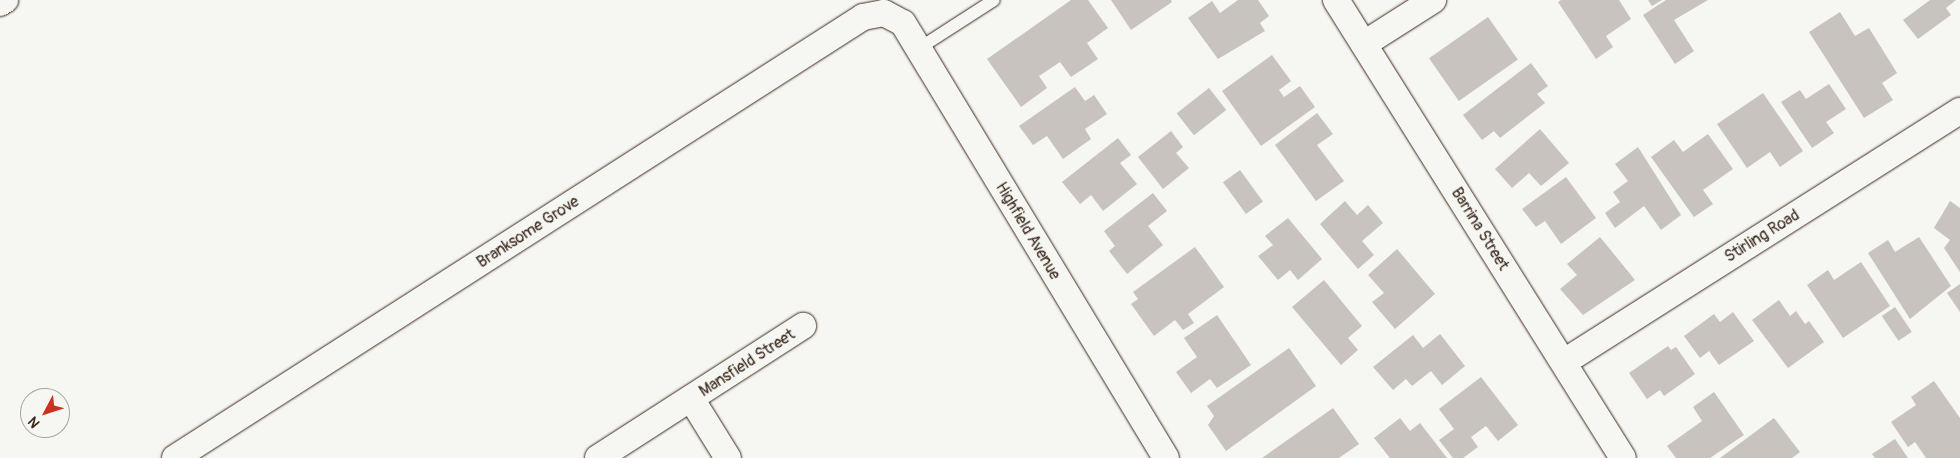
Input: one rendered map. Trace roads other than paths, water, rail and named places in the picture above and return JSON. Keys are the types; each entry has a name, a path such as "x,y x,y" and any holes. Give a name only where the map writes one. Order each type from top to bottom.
{"street":[{"path":"0,3 5,0"},
{"name":"Barrina Street","path":"1336,0 1623,458"},
{"path":"1364,44 1433,0"},
{"name":"Highfield Avenue","path":"884,12 903,23 1166,458"},
{"name":"Branksome Grove","path":"188,454 863,17 884,12"},
{"name":"Stirling Road","path":"1564,362 1960,111"},
{"name":"Mansfield Street","path":"598,458 692,400 803,326"},
{"name":"Mansfield Street","path":"692,400 728,458"}],"lane":[{"path":"918,49 994,0"}]}
